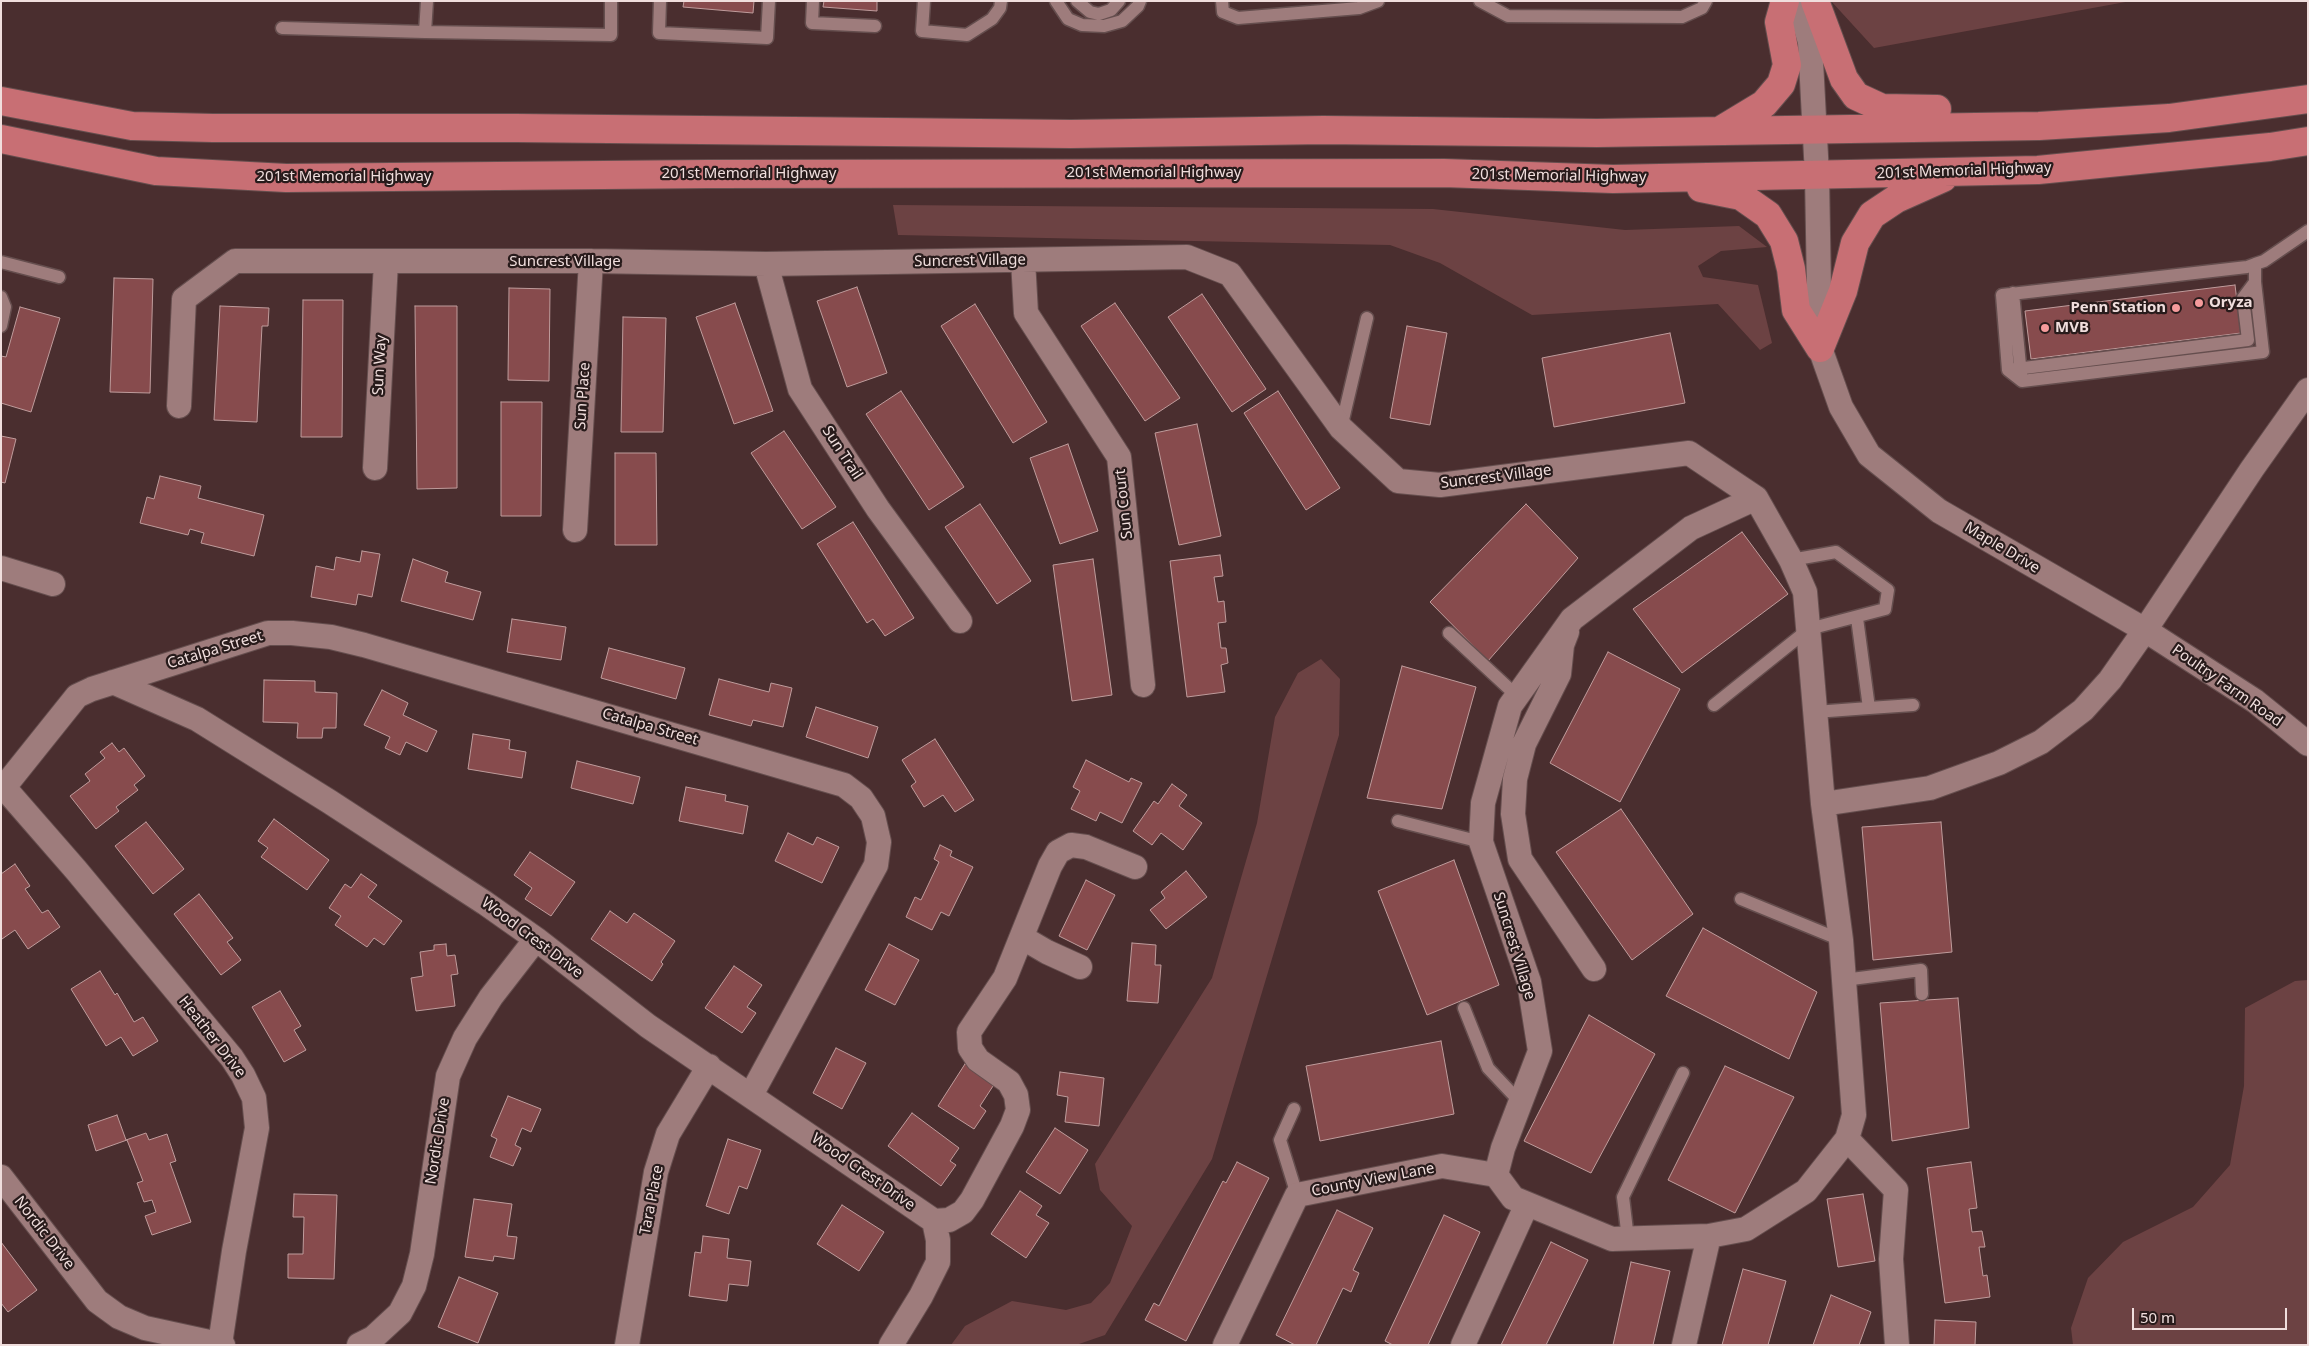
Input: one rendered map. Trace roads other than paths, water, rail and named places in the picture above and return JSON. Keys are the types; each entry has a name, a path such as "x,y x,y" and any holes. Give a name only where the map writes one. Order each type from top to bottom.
{"main road":[{"path":"1721,130 1764,104 1781,84 1787,65 1779,22 1785,1"},
{"path":"1815,1 1844,79 1856,96 1882,108 2048,110 2110,122"},
{"path":"1,101 132,126 1071,134 1323,130 1597,133 1815,128 2039,126 2169,118 2308,99"},
{"name":"201st Memorial Highway","path":"1,139 156,171 286,178 708,174 1444,173 1613,179 1957,173 2038,170 2270,147 2308,141"},
{"path":"1820,348 1843,291 1855,243 1872,215 1896,199 1957,173"},
{"path":"1613,179 1686,185 1742,196 1768,215 1784,241 1791,269 1796,310 1820,348"}],"street":[{"name":"Maple Drive","path":"1798,1 1810,42 1817,175 1820,348 1841,407 1869,455 1939,511 2145,630"},
{"name":"Suncrest Village","path":"179,406 184,299 235,261 591,261 766,264 1187,257 1230,274 1341,428 1398,481 1440,485 1688,453 1756,498 1791,560 1805,592 1823,804 1841,940 1854,1115 1847,1139 1806,1191 1746,1229 1709,1236 1612,1239 1514,1198 1496,1175 1502,1148 1540,1051 1529,982 1481,842 1483,803 1510,706 1572,619 1691,528 1756,498"},
{"name":"Sun Court","path":"1023,260 1026,313 1119,457 1143,685"},
{"name":"Sun Place","path":"574,530 591,261"},
{"name":"Sun Way","path":"375,468 386,262"},
{"name":"Sun Trail","path":"766,264 800,390 878,508 960,621"},
{"path":"1823,804 1930,788 1999,763 2041,742 2084,710 2110,680 2145,630 2252,469 2308,390"},
{"path":"1,568 54,584"},
{"path":"1572,619 1562,646 1559,674 1524,744 1515,779 1513,814 1520,859 1594,969"},
{"name":"Poultry Farm Road","path":"2145,630 2255,701 2308,744"},
{"name":"Catalpa Street","path":"113,682 268,633 292,633 331,637 637,723 844,785 861,798 873,816 879,842 876,864 751,1095"},
{"path":"2,788 77,696 113,682"},
{"name":"Wood Crest Drive","path":"113,682 206,724 379,833 536,939 634,1015 934,1221"},
{"name":"Heather Drive","path":"2,788 76,870 232,1058 254,1098 257,1128 234,1251 221,1344"},
{"path":"891,1345 921,1296 938,1262 938,1240 934,1221 949,1220 963,1212 1008,1134 1018,1110 1016,1095 1009,1082 978,1060 970,1048 969,1032 1005,978 1023,938 1050,866 1058,852 1071,845 1086,847 1135,868"},
{"path":"1023,938 1046,952 1080,968"},
{"name":"Nordic Drive","path":"359,1345 373,1338 400,1313 414,1286 422,1254 448,1076 466,1038 491,998 536,939"},
{"name":"Tara Place","path":"627,1345 656,1172 668,1134 709,1066"},
{"path":"1847,1139 1896,1190 1891,1259 1897,1345"},
{"name":"County View Lane","path":"1225,1345 1296,1195 1442,1166 1496,1175"},
{"name":"Nordic Drive","path":"1,1177 97,1301 118,1317 145,1328 221,1344"},
{"path":"1463,1345 1527,1204"},
{"path":"1684,1345 1709,1236"}],"lane":[{"path":"425,32 427,1"},
{"path":"282,28 611,35 611,1"},
{"path":"668,1 660,7 659,34 767,38 769,1"},
{"path":"813,1 812,23 875,26"},
{"path":"924,1 922,31 967,35 992,19 1000,8 1001,1"},
{"path":"990,1 996,15"},
{"path":"1056,1 1068,18 1082,24 1104,26 1122,21 1138,6 1140,1"},
{"path":"1077,1 1090,12 1099,14 1111,10 1119,1"},
{"path":"1222,1 1223,12 1238,18 1359,8 1378,1"},
{"path":"1480,1 1508,16 1672,17 1693,14 1702,8 1706,1"},
{"path":"2017,374 2002,294 2251,266 2264,260 2308,231"},
{"path":"1,262 59,277"},
{"path":"2017,374 2263,352 2255,282 2251,266"},
{"path":"2017,374 2248,340 2244,298 2255,282"},
{"path":"1,297 5,307 1,326"},
{"path":"1341,428 1367,318"},
{"path":"1714,705 1809,629 1857,618 1885,609 1888,590 1836,552 1791,560"},
{"path":"1857,618 1869,708"},
{"path":"1449,633 1517,696"},
{"path":"1815,712 1913,705"},
{"path":"1398,821 1481,842"},
{"path":"1741,899 1841,940"},
{"path":"1844,980 1921,970 1922,994"},
{"path":"1464,1008 1488,1068 1520,1102"},
{"path":"1628,1239 1623,1196 1683,1073"},
{"path":"1294,1110 1280,1140 1296,1195"}],"place":[{"name":"Oryza","path":"2199,303"},
{"name":"Penn Station","path":"2176,308"},
{"name":"MVB","path":"2045,328"}]}
